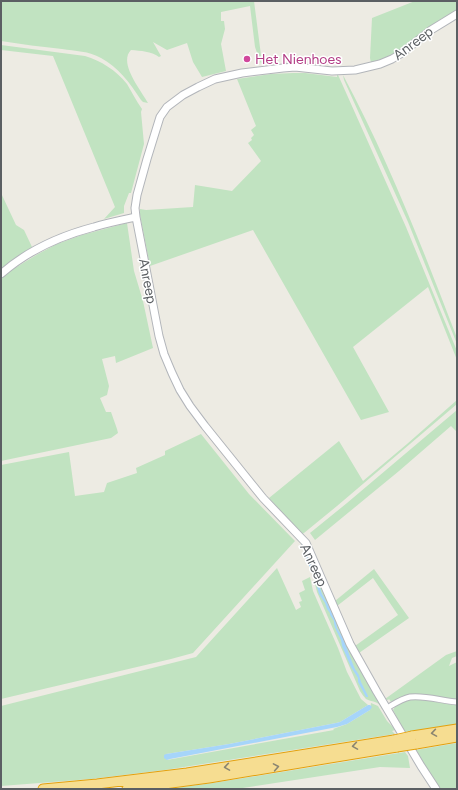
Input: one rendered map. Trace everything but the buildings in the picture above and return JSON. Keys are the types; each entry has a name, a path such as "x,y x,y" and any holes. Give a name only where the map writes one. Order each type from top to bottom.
{"highway":[{"path":"414,740 457,729"},
{"path":"43,789 188,773 414,740 457,737"},
{"path":"127,789 209,778 395,743"}],"street":[{"name":"Anreep","path":"436,789 376,692 350,644 306,543 263,498 205,426 187,402 176,381 164,354 159,336 135,208 147,158 160,117 167,107 183,95 198,86 215,79 242,73 295,67 340,71 374,66 392,59 402,53 431,30 457,14"},
{"path":"1,274 27,255 55,240 95,226 136,217"},
{"path":"387,708 400,701 414,697 457,702"}],"green space":[{"path":"1,1 254,1 262,63 261,64 255,47 250,6 221,12 221,21 224,21 225,29 221,44 226,71 202,77 193,62 187,43 167,50 153,42 161,56 159,57 149,52 131,50 128,55 127,62 136,84 148,103 143,102 128,82 113,66 92,54 1,41"},
{"path":"415,1 457,1 457,11 431,26 400,52 383,61 371,63 372,18"},
{"path":"1,45 85,56 108,67 118,74 127,84 142,109 144,144 131,193 129,193 124,206 124,213 104,219 115,207 53,56 1,50"},
{"path":"293,73 337,77 338,75 406,227 457,351 457,360 428,287 353,347 389,412 361,420 253,230 150,266 140,215 140,209 146,210 193,207 195,185 232,191 261,161 248,143 252,140 251,138 254,135 251,130 256,126 237,79 271,74"},
{"path":"343,75 375,139 404,205 457,338 457,344 408,222"},
{"path":"1,193 16,225 24,230 32,247 1,270"},
{"path":"127,223 134,271 143,301 153,348 116,363 115,356 102,359 109,386 107,395 100,398 106,412 111,412 118,433 111,438 1,461 1,279 10,271 57,244 82,235"},
{"path":"457,400 457,404 304,533 302,534 302,532 300,532 269,498 339,441 363,481"},
{"path":"457,410 457,432 451,426 315,540 310,533"},
{"path":"201,434 249,494 295,541 193,653 1,699 1,465 69,452 75,496 104,492 107,483 137,473 136,468 165,455 165,451"},
{"path":"277,568 296,610 301,607 299,602 302,601 299,593 305,590 302,581 310,577 313,591 347,672 361,699 368,705 340,722 229,744 166,754 167,760 334,730 333,729 347,724 370,710 371,703 378,706 387,721 396,730 403,729 393,710 398,704 413,700 457,705 457,724 398,733 395,730 392,731 395,734 165,770 91,779 1,786 1,706 196,657"},
{"path":"374,569 409,618 359,653 355,646 398,615 373,578 337,606 335,601"},
{"path":"316,572 354,658 384,708 382,709 377,703 366,699 360,691 317,592 313,576"},
{"path":"457,651 457,656 452,658 449,666 457,662 457,701 432,697 391,702 389,699 385,699 446,655"},
{"path":"457,743 457,789 440,789 416,750"},
{"path":"405,752 408,756 410,768 380,767 236,789 167,789 213,783"}],"water":[{"path":"302,542 322,594 336,621 337,628 343,638 368,697 366,697 358,682 358,678 351,667 342,646 334,621 319,594 314,576 301,543"},
{"path":"368,705 372,707 370,710 347,724 337,727 167,760 164,758 164,755 166,754 229,744 340,722"}],"place":[{"name":"Het Nienhoes","path":"247,59"}]}
